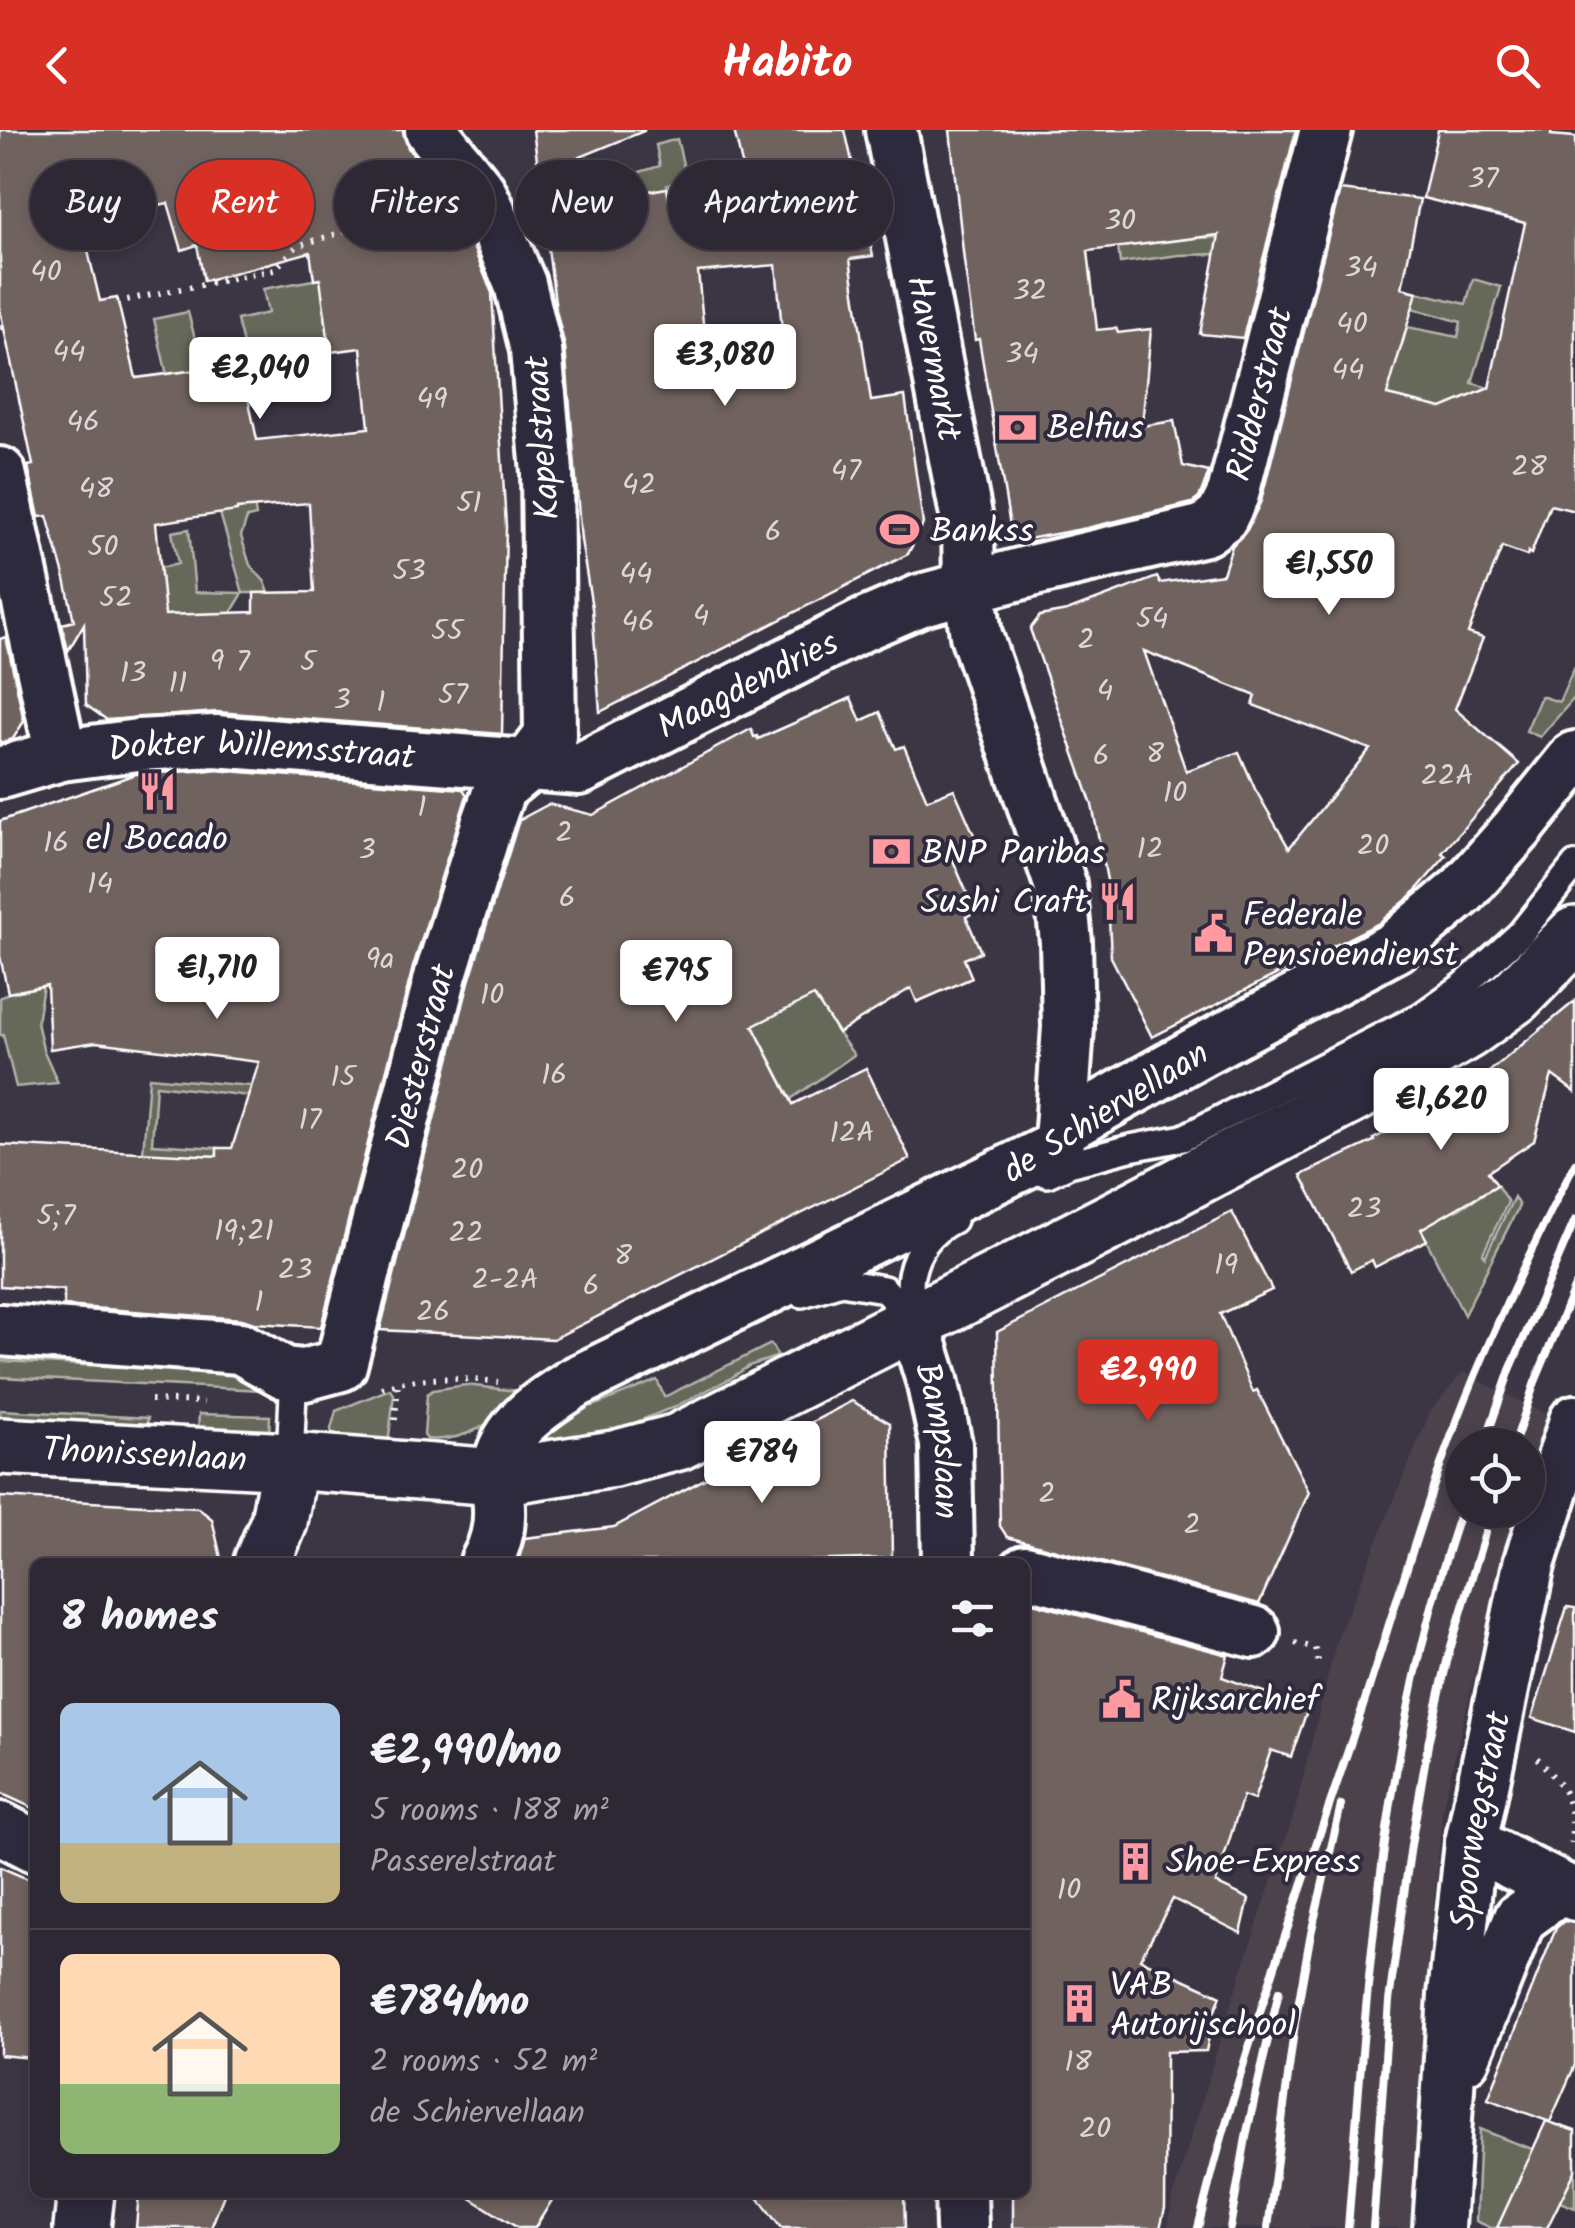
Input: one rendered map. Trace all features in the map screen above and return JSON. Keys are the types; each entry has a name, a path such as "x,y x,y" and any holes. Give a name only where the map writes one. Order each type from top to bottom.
{"main road":[{"path":"264,1558 279,1522 290,1461 496,1477 614,1459 678,1442 1452,1040 1515,996 1575,934"},
{"name":"Thonissenlaan","path":"0,1446 290,1461"},
{"path":"82,2228 85,2198"}],"street":[{"name":"Kapelstraat","path":"431,130 490,210 520,284 536,350 547,472 550,736 528,765"},
{"name":"Havermarkt","path":"890,130 968,525 969,587 976,634 1060,884 1068,1027 1062,1129"},
{"name":"Ridderstraat","path":"969,587 1206,530 1222,517 1233,494 1326,130"},
{"path":"0,473 60,755"},
{"name":"Maagdendries","path":"528,765 580,769 864,625 921,600 969,587"},
{"name":"Dokter Willemsstraat","path":"0,773 60,755 215,741 528,765"},
{"name":"de Schiervellaan","path":"496,1477 517,1426 576,1382 1058,1147 1062,1129 1394,947 1463,890 1575,757"},
{"name":"Diesterstraat","path":"322,1370 482,840 500,788 528,765"},
{"name":"Bampslaan","path":"914,1322 946,1444 963,1558"},
{"path":"0,1330 240,1348 285,1372 322,1370"},
{"name":"Spoorwegstraat","path":"1439,2228 1454,1995 1472,1843 1530,1564 1575,1421"},
{"path":"489,1558 494,1550 500,1514 496,1477"},
{"path":"1030,1572 1254,1632"},
{"path":"0,1828 30,1843"},
{"path":"1472,1843 1567,1892"},
{"path":"1446,2102 1520,1918 1567,1892"},
{"path":"961,2198 962,2228"}],"lane":[{"name":"de Schiervellaan","path":"914,1322 910,1277 922,1245 938,1227 1069,1164 1183,1138 1421,1016 1463,986 1521,933 1575,866"},
{"path":"576,1382 606,1391 796,1296 841,1282 884,1289 914,1322"},
{"path":"290,1461 293,1393 322,1370"}],"path":[{"path":"118,302 274,270 297,246 334,235"},
{"path":"1529,1750 1565,1789 1573,1822 1567,1892"}],"shaded area":[{"path":"1463,1372 1550,1416 1545,1432 1545,1428 1445,1428 1445,1528 1515,1528 1443,1806 1411,2228 1168,2228 1172,2199 1232,2001 1295,1810 1337,1639 1430,1412"}],"green space":[{"path":"677,139 682,160 668,160 667,185 648,191 648,170 660,166 656,145"},
{"path":"1225,237 1223,254 1120,263 1118,247"},
{"path":"369,270 331,352 248,364 237,320 268,313 263,289"},
{"path":"1473,279 1501,287 1472,383 1489,388 1471,440 1378,393 1396,345 1402,346 1407,327 1458,337 1461,322 1412,308 1417,292 1466,304"},
{"path":"188,312 203,369 167,375 154,319"},
{"path":"234,485 253,498 256,516 247,518 241,536 250,565 269,593 243,593 220,513"},
{"path":"189,529 195,592 243,593 231,613 165,615 160,568 178,564 172,532"},
{"path":"1575,666 1575,697 1540,737 1526,731 1541,696 1559,702"},
{"path":"778,842 838,1033 854,1055 791,1099 740,1001"},
{"path":"43,986 37,1022 43,1049 58,1083 16,1087 0,1035 0,998"},
{"path":"149,1077 251,1086 248,1096 156,1085 152,1144 217,1148 217,1156 143,1153"},
{"path":"1497,1185 1508,1202 1483,1253 1485,1257 1514,1197 1519,1206 1464,1315 1417,1222 1451,1204 1456,1211"},
{"path":"771,1344 776,1357 749,1366 676,1406 602,1436 529,1449 527,1439 578,1407 593,1406 657,1380 666,1396"},
{"path":"0,1361 264,1374 262,1390 0,1377"},
{"path":"466,1385 526,1392 493,1420 469,1433 427,1439 427,1394"},
{"path":"390,1389 394,1394 388,1445 334,1442 331,1429 336,1411"},
{"path":"0,1410 148,1418 146,1431 0,1423"},
{"path":"199,1414 270,1416 269,1436 198,1431"},
{"path":"1480,2129 1575,2164 1575,2208 1560,2202 1497,2228 1476,2221"}],"building":[{"path":"0,130 403,130 408,148 418,160 334,160 334,250 474,250 492,293 506,526 502,734 217,712 107,720 86,705 84,624 68,651 62,624 74,621 47,516 39,517 28,466 33,465 0,310","holes":["30,160 156,160 156,206 168,203 176,230 176,160 314,160 314,250 198,250 204,281 310,252 314,280 320,279 330,352 361,348 369,428 257,440 241,364 136,378 117,298 100,301 88,250 30,250","309,503 314,592 254,593 254,612 165,615 156,523 237,509"]},
{"path":"533,130 644,130 573,160 537,160"},
{"path":"734,130 845,130 852,160 741,160"},
{"path":"950,130 1296,130 1243,338 1200,334 1219,235 1088,251 1097,330 1116,328 1118,333 1151,329 1142,426 1174,421 1183,466 1209,472 1199,498 1192,503 1023,540 1011,532 979,339 975,340"},
{"path":"1438,130 1552,130 1551,135 1575,137 1575,511 1550,505 1527,556 1502,547 1468,633 1483,638 1455,709 1519,764 1442,853 1446,856 1411,896 1379,923 1152,1037 1111,957 1107,880 1092,805 1030,629 1040,616 1067,611 1157,577 1160,583 1223,574 1232,546 1247,530 1261,501 1340,190 1420,199 1402,288 1417,292 1387,395 1442,408 1489,388 1525,223 1423,198","holes":["1144,651 1256,696 1253,705 1370,749 1289,848 1239,752 1186,771"]},
{"path":"667,188 668,250 872,250 873,256 850,259 871,401 905,396 923,524 908,554 600,712 565,347 548,250 648,250 648,191","holes":["776,265 786,373 709,383 698,272"]},
{"path":"6,637 24,721 13,739 0,743 0,639"},
{"path":"851,698 861,721 880,712 896,749 904,746 927,800 954,789 979,846 952,858 975,912 966,917 981,952 964,959 972,978 917,1002 911,988 838,1033 814,996 753,1026 793,1104 866,1068 910,1159 553,1339 380,1330 469,982 519,820 549,804 593,815 751,729 758,739"},
{"path":"215,770 463,789 467,795 413,967 321,1327 64,1306 64,1290 0,1286 0,1145 217,1156 217,1148 232,1148 259,1062 96,1042 50,1049 47,985 8,993 0,956 0,821 136,774"},
{"path":"1575,1001 1575,1092 1552,1075 1534,1141 1488,1172 1497,1185 1421,1229 1427,1240 1375,1267 1372,1260 1351,1271 1301,1175 1444,1103 1478,1081"},
{"path":"1232,1212 1272,1290 1220,1314 1253,1392 1257,1390 1309,1492 1259,1604 1007,1537 1000,1526 997,1332"},
{"path":"852,1401 890,1423 892,1558 519,1558 525,1538 614,1527"},
{"path":"0,1497 198,1508 212,1519 221,1558 30,1558 30,1807 0,1793"},
{"path":"1030,1602 1228,1655 1222,1677 1308,1708 1291,1757 1271,1750 1254,1800 1243,1796 1216,1883 1249,1899 1241,1933 1173,1899 1140,1959 1221,1996 1206,2051 1166,2052 1165,2208 1160,2228 1013,2228 1013,2198 1030,2198"},
{"path":"1567,1607 1575,1608 1575,1732 1532,1718"},
{"path":"0,1867 30,1880 30,2058 0,2055"},
{"path":"1564,1921 1575,1923 1575,2065 1550,2122 1488,2099 1556,1928"},
{"path":"1546,2121 1575,2131 1575,2171 1547,2228 1497,2228"},
{"path":"138,2198 223,2198 211,2228 136,2228"},
{"path":"470,2198 553,2198 535,2228 518,2228"},
{"path":"758,2198 904,2198 905,2228 781,2228"}],"railway":[{"path":"1198,2228 1255,2028 1437,1476 1500,1317 1575,1163"},
{"path":"1490,1428 1510,1370 1575,1220"},
{"path":"1520,1428 1575,1286"},
{"path":"1348,2228 1382,1864 1413,1684 1456,1528"},
{"path":"1373,2228 1389,2001 1411,1845 1449,1653 1487,1528"},
{"path":"1268,2228 1295,2023 1341,1805"},
{"path":"1230,2228 1279,1991"}],"place":[{"name":"Belfius","path":"1017,427"},
{"name":"Bankss","path":"900,530"},
{"name":"el Bocado","path":"157,791"},
{"name":"BNP Paribas","path":"891,852"},
{"name":"Sushi Craft","path":"1118,901"},
{"name":"Federale Pensioendienst","path":"1213,934"},
{"name":"Rijksarchief","path":"1121,1699"},
{"name":"Shoe-Express","path":"1136,1861"},
{"name":"VAB Autorijschool","path":"1080,2004"}]}
